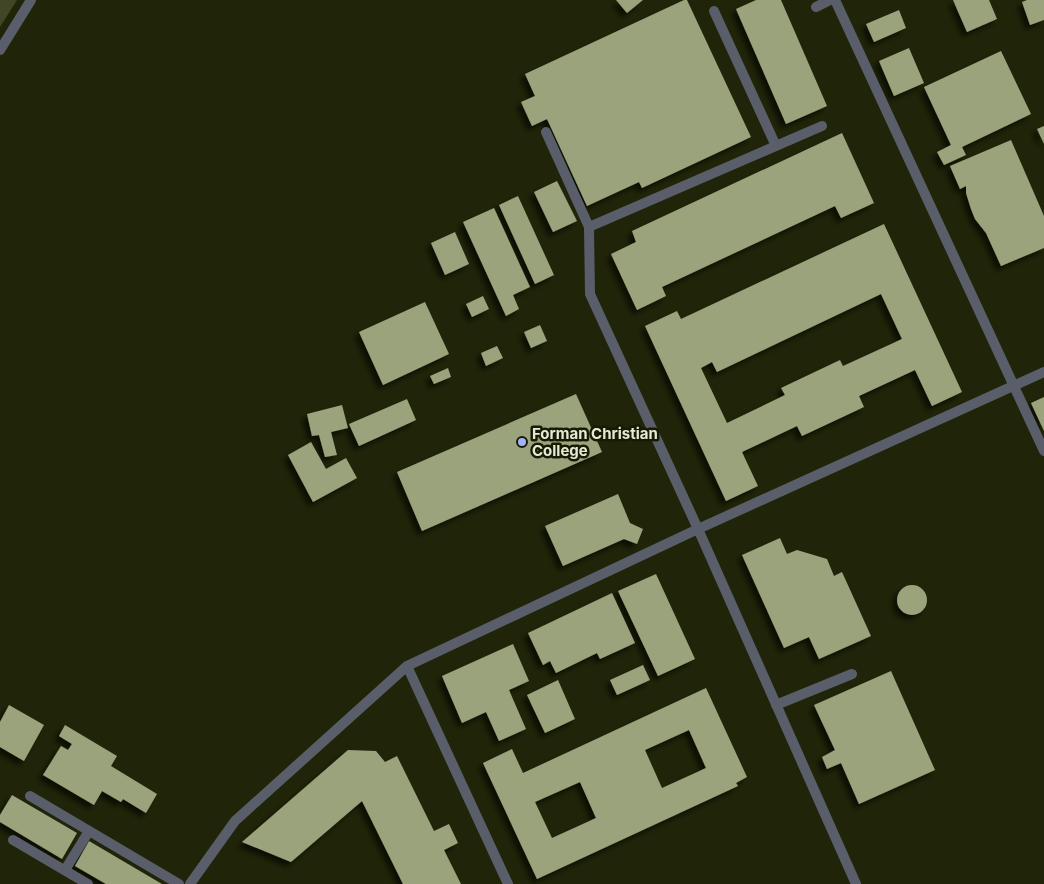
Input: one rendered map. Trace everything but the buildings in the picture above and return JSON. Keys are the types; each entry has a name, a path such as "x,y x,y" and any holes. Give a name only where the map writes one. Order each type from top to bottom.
{"lane":[{"path":"0,50 31,0"},
{"path":"816,7 830,0"},
{"path":"834,0 1044,451"},
{"path":"714,11 776,146"},
{"path":"590,227 822,126"},
{"path":"546,132 590,227 590,294 698,529 856,884"},
{"path":"190,884 235,821 407,666 698,529 1044,372"},
{"path":"407,666 508,884"},
{"path":"776,705 852,674"},
{"path":"30,796 179,884"},
{"path":"65,870 89,831"},
{"path":"14,840 88,884"}],"green space":[{"path":"0,0 17,0 0,27"}],"place":[{"name":"Forman Christian College","path":"522,442"}]}
